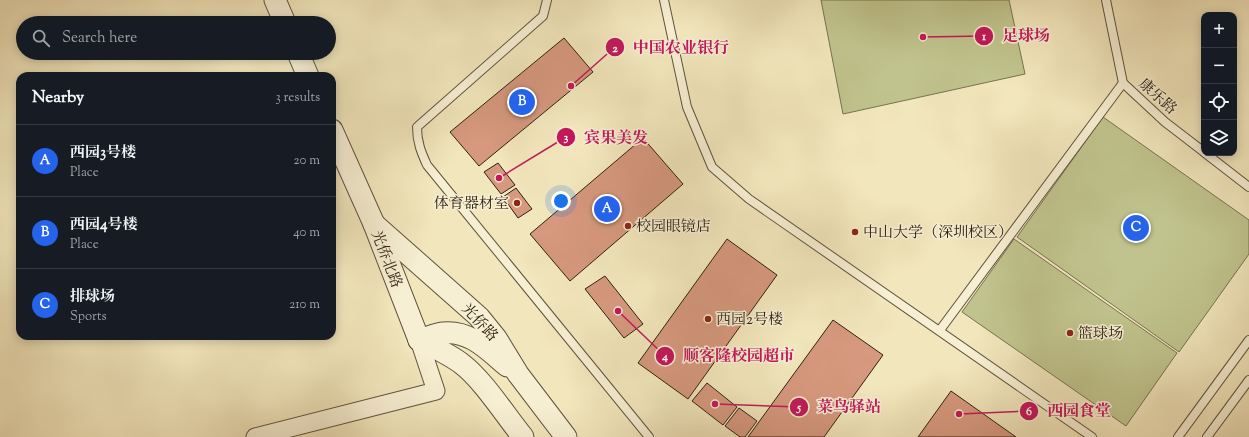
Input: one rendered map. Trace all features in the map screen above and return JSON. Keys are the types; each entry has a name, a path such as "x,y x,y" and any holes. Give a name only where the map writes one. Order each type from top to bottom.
{"street":[{"path":"275,0 282,16"},
{"path":"301,60 306,72"},
{"name":"光侨北路","path":"254,437 436,391 419,340 374,224 336,139"},
{"name":"光侨路","path":"374,224 479,317 496,338 518,374 566,437"},
{"path":"419,340 442,333 456,333 468,336 518,374"},
{"path":"419,340 443,352 462,364 478,380 523,437"}],"lane":[{"path":"546,0 543,16 417,127 419,148 427,165 649,437"},
{"path":"664,0 687,107 712,167 749,199 940,330 1092,437"},
{"name":"康乐路","path":"1106,0 1122,83 1165,122 1201,151"},
{"path":"940,330 1122,83"},
{"name":"康乐路","path":"1208,156 1249,187"},
{"path":"1178,437 1249,340"},
{"path":"1208,437 1249,380"}],"green space":[{"path":"821,0 1009,0 1025,74 843,114"},
{"path":"1103,117 1249,220 1249,254 1179,352 1017,237"},
{"name":"篮球场","path":"1014,239 1177,353 1126,426 962,312"}],"building":[{"path":"564,38 593,72 479,166 450,132"},
{"path":"643,138 683,184 570,281 530,234"},
{"path":"498,163 515,185 501,194 484,172"},
{"name":"体育器材室","path":"516,188 532,209 518,218 503,197"},
{"name":"西园2号楼","path":"727,239 777,275 688,399 638,363"},
{"path":"605,276 643,324 624,338 585,289"},
{"path":"833,320 883,355 824,437 748,437"},
{"path":"707,383 737,407 723,425 692,401"},
{"path":"951,391 1016,437 918,437"},
{"path":"739,408 757,421 745,437 740,437 725,426"}],"place":[{"name":"足球场","path":"923,37"},
{"name":"中国农业银行","path":"571,86"},
{"name":"西园4号楼","path":"522,102"},
{"name":"宾果美发","path":"499,178"},
{"name":"体育器材室","path":"517,203"},
{"name":"西园3号楼","path":"607,209"},
{"name":"校园眼镜店","path":"628,226"},
{"name":"排球场","path":"1136,228"},
{"name":"中山大学（深圳校区）","path":"855,232"},
{"name":"顺客隆校园超市","path":"618,311"},
{"name":"西园2号楼","path":"708,319"},
{"name":"篮球场","path":"1070,333"},
{"name":"菜鸟驿站","path":"715,404"},
{"name":"西园食堂","path":"959,414"}]}
